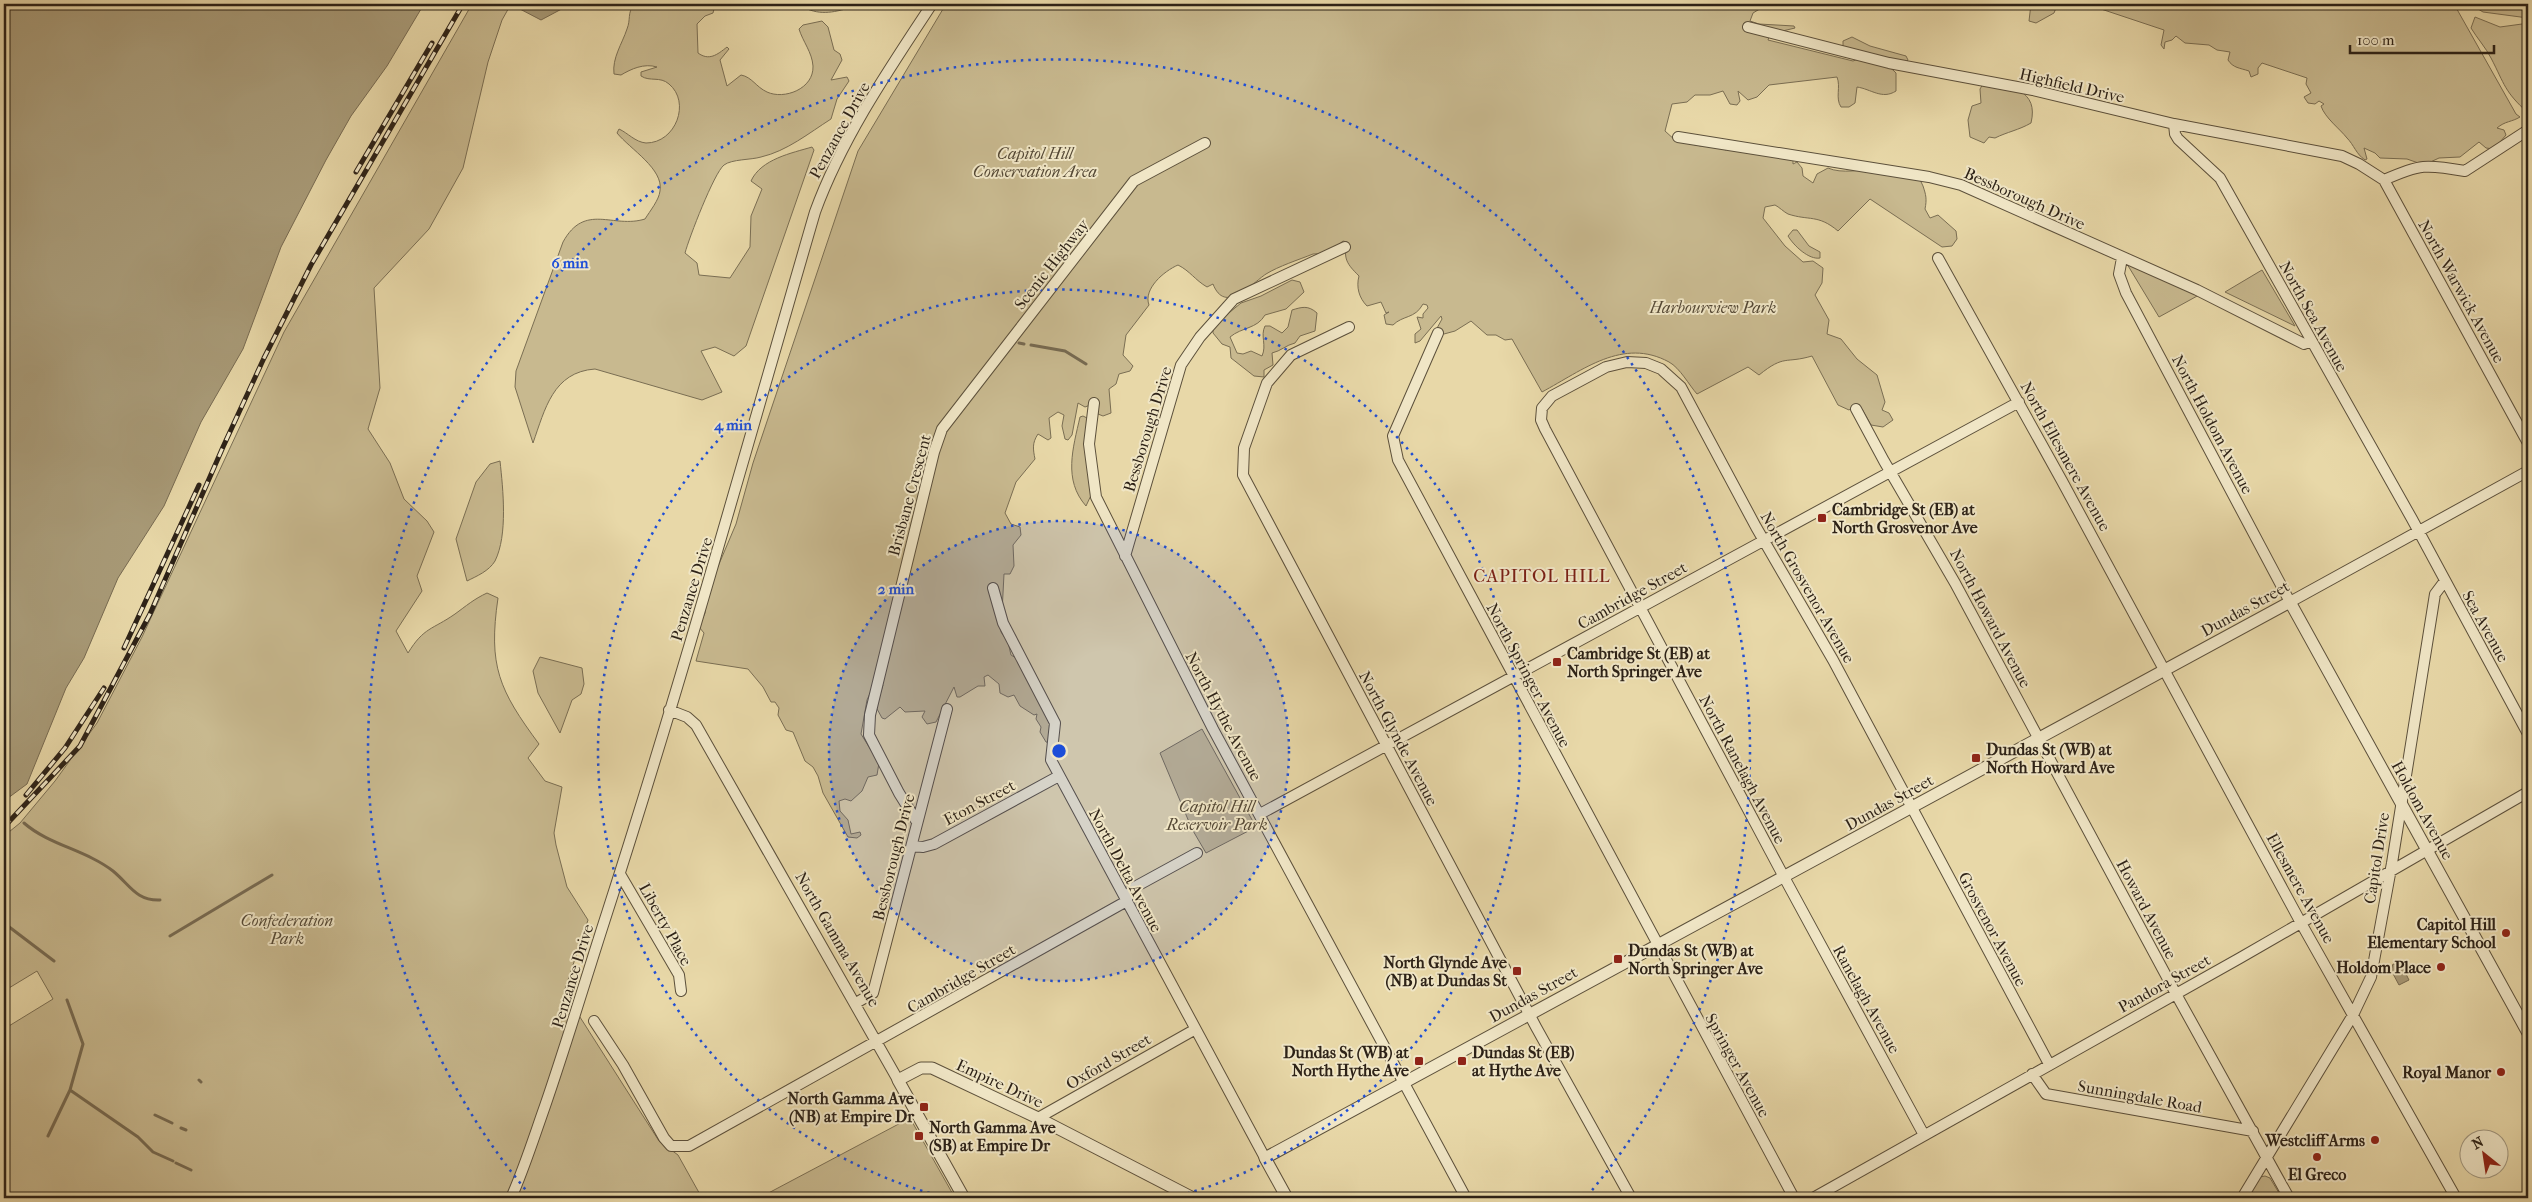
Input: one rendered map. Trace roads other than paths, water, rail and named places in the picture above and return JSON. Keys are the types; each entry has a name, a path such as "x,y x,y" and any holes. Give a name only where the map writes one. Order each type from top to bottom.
{"street":[{"name":"Penzance Drive","path":"510,1198 531,1147 575,1020 721,543 812,221 829,174 902,49 932,4"},
{"name":"Highfield Drive","path":"1748,27 1889,63 2033,90 2174,124 2342,156 2384,180"},
{"name":"North Sea Avenue","path":"2174,124 2174,134 2178,139 2220,178 2419,532"},
{"path":"2384,180 2413,167 2434,166 2465,171 2527,133"},
{"name":"Bessborough Drive","path":"1678,137 1929,177 1961,185 2197,290 2304,344 2311,341"},
{"name":"Scenic Highway","path":"942,429 1134,181 1205,142"},
{"name":"North Warwick Avenue","path":"2384,180 2528,443"},
{"name":"Bessborough Drive","path":"1125,556 1181,364 1200,338 1234,299 1344,247"},
{"name":"North Ellesmere Avenue","path":"1938,258 2166,670"},
{"name":"North Holdom Avenue","path":"2122,258 2119,274 2126,293 2290,602"},
{"name":"North Glynde Avenue","path":"1350,327 1291,355 1267,383 1244,448 1244,475 1530,1014 1631,1198"},
{"name":"North Springer Avenue","path":"1438,333 1393,436 1398,460 1656,945"},
{"name":"North Ranelagh Avenue","path":"1677,381 1661,369 1646,363 1618,364 1606,367 1552,396 1542,408 1542,420 1545,429 1784,878"},
{"name":"North Grosvenor Avenue","path":"1677,381 1764,540 1833,660 1911,808"},
{"name":"Cambridge Street","path":"1260,814 2019,402"},
{"name":"North Hythe Avenue","path":"1094,403 1089,444 1096,497 1260,814 1466,1198"},
{"name":"North Howard Avenue","path":"1856,409 1956,583 2038,738"},
{"name":"Brisbane Crescent","path":"917,822 899,794 869,735 870,715 934,452 942,429"},
{"name":"Dundas Street","path":"1265,1158 1656,945 1784,878 2528,471"},
{"name":"Sea Avenue","path":"2419,532 2444,582 2528,734"},
{"name":"Capitol Drive","path":"2242,1198 2353,1015 2371,977 2435,594 2444,582"},
{"name":"North Delta Avenue","path":"994,588 1003,623 1055,723 1050,760 1194,1030 1265,1158"},
{"name":"Holdom Avenue","path":"2290,602 2528,1033"},
{"name":"Ellesmere Avenue","path":"2166,670 2302,923 2456,1198"},
{"name":"Bessborough Drive","path":"856,1003 873,993 947,709"},
{"name":"North Gamma Avenue","path":"669,710 686,717 696,725 856,1003 964,1198"},
{"name":"Howard Avenue","path":"2038,738 2289,1198"},
{"name":"Eton Street","path":"912,846 923,847 934,844 1059,776"},
{"name":"Pandora Street","path":"1813,1198 2302,923 2528,792"},
{"name":"Grosvenor Avenue","path":"1911,808 2049,1064"},
{"name":"Cambridge Street","path":"594,1021 623,1065 664,1138 671,1146 680,1148 697,1143 1125,902 1133,888 1197,853"},
{"name":"Liberty Place","path":"620,874 679,975 681,991"},
{"name":"Ranelagh Avenue","path":"1784,878 1924,1136"},
{"name":"Springer Avenue","path":"1656,945 1794,1198"},
{"name":"Oxford Street","path":"1038,1118 1194,1030"},
{"name":"Empire Drive","path":"898,1080 921,1068 932,1068 1038,1118 1193,1198"},
{"name":"Sunningdale Road","path":"2032,1074 2046,1094 2253,1131"},
{"path":"1265,1158 1287,1198"}],"waterway":[{"path":"1019,343 1024,344"},
{"path":"1031,345 1065,351 1086,364"},
{"path":"24,823 45,837 102,864 113,871 139,895 152,900 160,900"},
{"path":"170,936 272,875"},
{"path":"4,923 54,961"},
{"path":"67,1000 83,1044 70,1090 138,1137 153,1152 173,1161"},
{"path":"48,1136 70,1090"},
{"path":"155,1115 172,1123"},
{"path":"181,1128 186,1130"},
{"path":"176,1163 191,1170"}],"railway":[{"path":"4,827 80,746 150,614 264,358 311,265 463,4"},
{"path":"356,172 432,43"},
{"path":"124,648 199,485"},
{"path":"26,795 65,748 104,688"}],"place":[{"name":"Cambridge St (EB) at North Grosvenor Ave","path":"1822,518"},
{"name":"Cambridge St (EB) at North Springer Ave","path":"1557,662"},
{"name":"Dundas St (WB) at North Howard Ave","path":"1976,758"},
{"name":"Capitol Hill Elementary School","path":"2506,933"},
{"name":"Dundas St (WB) at North Springer Ave","path":"1618,959"},
{"name":"Holdom Place","path":"2441,967"},
{"name":"North Glynde Ave (NB) at Dundas St","path":"1517,971"},
{"name":"Dundas St (WB) at North Hythe Ave","path":"1419,1061"},
{"name":"Dundas St (EB) at Hythe Ave","path":"1462,1061"},
{"name":"Royal Manor","path":"2501,1072"},
{"name":"North Gamma Ave (NB) at Empire Dr","path":"924,1107"},
{"name":"North Gamma Ave (SB) at Empire Dr","path":"919,1136"},
{"name":"Westcliff Arms","path":"2375,1140"},
{"name":"El Greco","path":"2317,1157"}],"district":[{"name":"CAPITOL HILL","path":"1542,576"}],"park label":[{"name":"Capitol Hill Conservation Area","path":"1035,162"},
{"name":"Harbourview Park","path":"1713,307"},
{"name":"Capitol Hill Reservoir Park","path":"1217,815"},
{"name":"Confederation Park","path":"287,929"}]}
